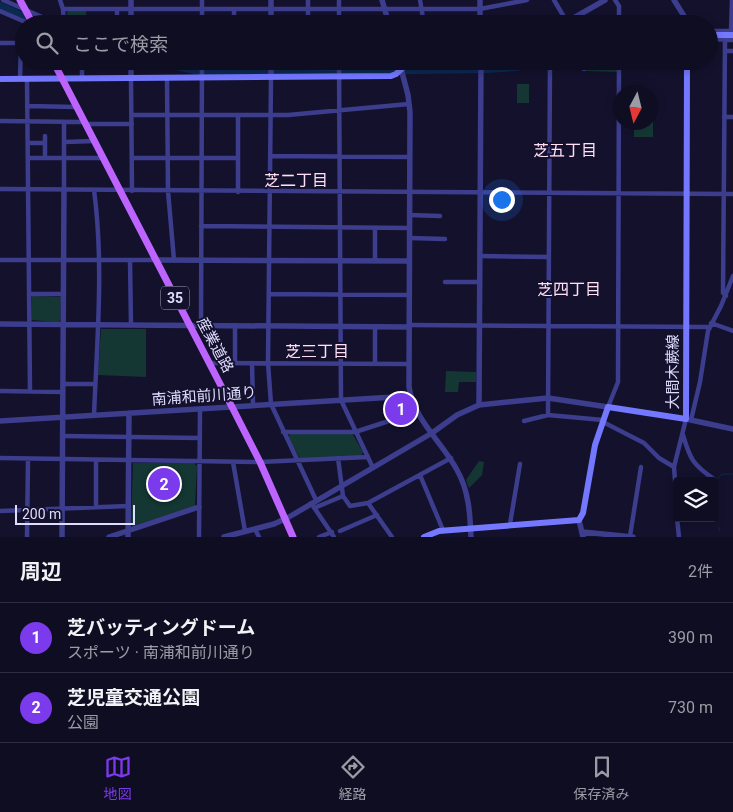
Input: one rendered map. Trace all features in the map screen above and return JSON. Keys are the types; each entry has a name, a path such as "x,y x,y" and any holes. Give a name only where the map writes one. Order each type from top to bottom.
{"main road":[{"path":"20,0 28,15"},
{"path":"718,34 732,32"},
{"name":"産業道路","path":"57,70 260,462 292,537"},
{"path":"0,79 167,78 270,71 390,76 398,70"},
{"name":"大間木蕨線","path":"608,407 688,420 686,327 687,70"},
{"path":"424,537 443,530 470,527 579,520 583,513 595,446 608,407"}],"street":[{"path":"3,0 36,15"},
{"path":"60,0 63,15"},
{"path":"131,0 131,15"},
{"path":"202,0 202,15"},
{"path":"271,0 271,15"},
{"path":"308,0 308,15"},
{"path":"339,0 339,15"},
{"path":"382,0 387,15"},
{"path":"420,0 422,15"},
{"path":"480,0 480,15"},
{"path":"63,9 480,9 527,0"},
{"path":"554,0 561,15"},
{"path":"579,15 605,0"},
{"path":"615,0 619,6 619,15"},
{"path":"674,0 684,15"},
{"path":"718,31 732,32 732,0"},
{"path":"118,9 118,15"},
{"path":"234,9 234,15"},
{"path":"0,11 15,17"},
{"path":"718,40 733,40"},
{"path":"725,40 723,293 726,296"},
{"path":"0,43 15,43"},
{"path":"725,51 733,52"},
{"path":"24,70 28,121 30,391"},
{"path":"82,70 82,78"},
{"path":"131,70 132,191"},
{"path":"201,325 202,70"},
{"path":"256,70 270,71 268,363 271,404 314,504 334,537"},
{"path":"400,70 409,104 408,364 411,396 417,412 451,458 467,491 471,537"},
{"path":"479,405 481,70"},
{"path":"548,415 550,70"},
{"path":"224,537 285,520 432,433 457,415 479,405 548,398 608,407 618,382 619,70"},
{"path":"339,73 341,400 373,468"},
{"path":"167,78 168,191 174,260"},
{"path":"132,115 271,115 409,104"},
{"path":"27,106 76,107"},
{"path":"238,116 238,192"},
{"path":"724,116 733,117"},
{"path":"0,121 132,124"},
{"path":"62,537 64,122"},
{"path":"45,136 45,158"},
{"path":"64,142 94,141"},
{"path":"28,143 45,143"},
{"path":"270,156 409,157"},
{"path":"28,158 103,158"},
{"path":"132,158 238,158"},
{"path":"0,189 201,192 733,194"},
{"path":"94,190 98,222 98,324 94,415"},
{"path":"409,215 440,216"},
{"path":"201,226 409,228"},
{"path":"375,228 375,261"},
{"path":"409,238 445,239"},
{"path":"480,256 549,257"},
{"path":"0,260 409,261"},
{"path":"130,260 131,325"},
{"path":"675,477 674,467 700,382 710,325 726,296 733,276"},
{"path":"445,282 480,282"},
{"path":"29,294 63,294"},
{"path":"269,294 409,295"},
{"path":"0,324 375,327 686,327 710,325 733,330"},
{"path":"234,363 235,325"},
{"path":"375,327 375,364"},
{"path":"210,363 408,364"},
{"path":"252,363 253,405"},
{"path":"63,384 95,384"},
{"path":"0,391 63,392"},
{"name":"南浦和前川通り","path":"0,421 411,396"},
{"path":"199,537 200,409"},
{"path":"284,432 355,432 417,412"},
{"path":"128,534 129,413"},
{"path":"524,420 548,415 603,421 644,443 660,458 674,467"},
{"path":"688,420 733,430"},
{"path":"683,434 689,455 697,468 711,477"},
{"path":"63,436 200,438"},
{"path":"0,458 260,462 368,457"},
{"path":"338,458 343,496 350,506 368,503 451,458"},
{"path":"27,537 28,459"},
{"path":"96,460 96,507"},
{"path":"233,462 245,531"},
{"path":"510,524 520,464"},
{"path":"579,520 583,534 631,536 641,467"},
{"path":"420,475 443,530"},
{"path":"314,504 343,496"},
{"path":"368,503 392,537"},
{"path":"0,512 128,506"},
{"path":"109,537 128,534 199,507"},
{"path":"340,531 377,515"},
{"path":"678,522 679,537"},
{"path":"255,529 259,537"},
{"path":"319,537 332,532"}],"green space":[{"path":"70,10 86,10 86,15 67,15 67,12"},
{"path":"618,70 618,72 585,71"},
{"path":"517,84 529,84 529,103 517,103"},
{"path":"634,130 653,130 653,137 634,137"},
{"path":"32,296 61,297 60,320 58,322 31,320"},
{"path":"101,329 146,329 146,377 98,375"},
{"path":"446,371 476,372 476,382 459,382 458,392 445,392"},
{"path":"352,433 363,452 361,456 300,459 288,437 290,434"},
{"path":"479,461 484,462 482,475 469,488 466,480"},
{"path":"133,463 194,463 197,466 195,506 133,526 131,524"}],"waterway":[{"path":"0,6 20,15"},
{"path":"194,70 225,73 422,70"},
{"path":"718,478 722,474 733,474"},
{"path":"718,527 720,531"}],"place":[{"name":"芝バッティングドーム","path":"401,409"},
{"name":"芝児童交通公園","path":"164,484"}],"district":[{"name":"芝五丁目","path":"565,150"},
{"name":"芝二丁目","path":"296,180"},
{"name":"芝四丁目","path":"569,289"},
{"name":"芝三丁目","path":"317,351"}]}
